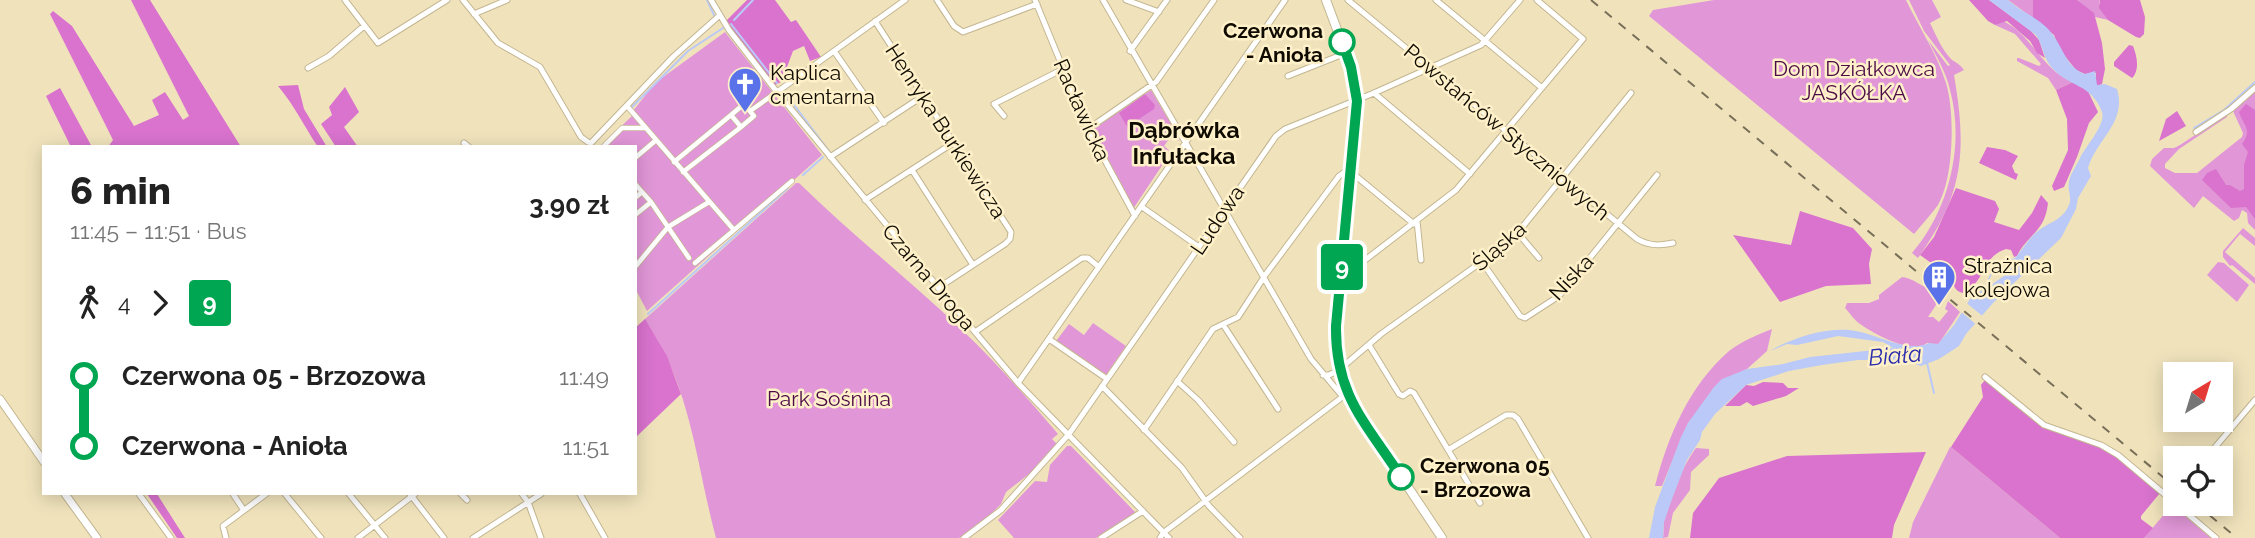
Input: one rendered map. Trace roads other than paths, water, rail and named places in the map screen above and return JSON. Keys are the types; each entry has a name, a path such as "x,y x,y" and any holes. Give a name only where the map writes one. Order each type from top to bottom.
{"main road":[{"path":"1326,0 1355,82 1357,101 1336,326 1339,370 1345,395 1442,538"}],"street":[{"path":"345,0 375,41 382,43 447,0"},
{"path":"463,0 498,43 540,67 588,145 674,56 720,15"},
{"path":"474,14 508,0"},
{"name":"Czarna Droga","path":"711,0 777,92 1018,383 1164,536"},
{"path":"750,111 905,0"},
{"path":"937,0 954,26 963,32 1036,2"},
{"path":"1103,0 1323,375 1345,395 1164,536"},
{"path":"1126,0 1159,12"},
{"path":"1131,50 1167,0"},
{"path":"1088,129 1153,85 1214,0"},
{"path":"1018,383 1286,0"},
{"name":"Powstańców Styczniowych","path":"1348,0 1644,244 1660,246 1673,243"},
{"path":"1436,0 1542,88"},
{"name":"Ludowa","path":"964,538 1001,510 1069,434 1224,209 1281,132 1431,69 1486,41 1520,0"},
{"path":"1341,275 1347,274 1456,190 1583,39 1536,0"},
{"name":"Racławicka","path":"1036,2 1088,129 1135,216"},
{"name":"Henryka Burkiewicza","path":"875,21 1011,232 1010,239 1005,244 938,288"},
{"path":"308,68 329,55 364,26"},
{"path":"834,51 884,123"},
{"path":"1288,76 1346,53"},
{"path":"1004,116 993,104 1063,69"},
{"path":"2196,132 2231,109 2255,88"},
{"path":"1374,93 1470,174"},
{"name":"Śląska","path":"1339,370 1482,262 1517,232 1631,93"},
{"path":"830,157 923,96"},
{"path":"674,162 744,104 754,116 683,172"},
{"path":"626,106 734,230"},
{"path":"731,116 741,127"},
{"path":"605,145 622,128 645,128"},
{"path":"637,156 655,141"},
{"path":"865,200 953,143"},
{"path":"912,170 973,265"},
{"path":"1144,429 1213,329 1238,317 1328,189 1346,171 1415,223 1421,260"},
{"name":"Niska","path":"1482,262 1520,316 1525,318 1559,296 1657,175"},
{"path":"695,263 792,181"},
{"path":"637,186 690,258"},
{"path":"637,196 642,192"},
{"path":"637,213 650,202"},
{"path":"637,265 668,227 709,202"},
{"path":"1142,206 1199,247"},
{"path":"1415,223 1417,248"},
{"path":"1517,232 1539,258"},
{"path":"975,332 1082,258 1088,258 1099,267"},
{"path":"1224,326 1278,408"},
{"path":"1049,339 1107,379"},
{"path":"1369,345 1399,394 1403,396 1410,391 1414,393 1480,503"},
{"path":"1323,375 1339,370"},
{"path":"1985,377 2044,425 2101,445 2118,455 2163,493"},
{"path":"1177,381 1198,400 1234,442"},
{"path":"1102,386 1182,468 1206,502 1240,538"},
{"path":"0,399 42,459"},
{"path":"2216,446 2255,401"},
{"path":"1448,450 1507,415 1513,415 1518,419 1588,538"},
{"path":"66,495 97,538"},
{"path":"140,495 171,538"},
{"path":"234,495 243,509"},
{"path":"226,538 223,526 264,495"},
{"path":"286,495 321,538"},
{"path":"350,495 385,538"},
{"path":"358,538 375,527 411,495"},
{"path":"413,495 444,538"},
{"path":"462,495 467,500"},
{"path":"523,495 541,538"},
{"path":"473,538 539,495"},
{"path":"581,495 605,538"},
{"path":"1101,538 1143,512"},
{"path":"2190,516 2217,538"}],"water":[{"name":"Biała","path":"1989,0 2008,0 2043,24 2074,67 2085,74 2095,71 2097,85 2105,84 2117,89 2119,101 2115,121 2092,157 2088,168 2091,176 2078,198 2076,209 2061,238 1993,303 1959,346 1939,359 1921,366 1906,361 1858,360 1789,371 1746,385 1715,414 1702,432 1687,460 1672,499 1664,522 1663,538 1649,538 1655,507 1681,437 1688,423 1722,379 1747,369 1810,357 1893,348 1883,342 1838,336 1797,345 1787,344 1770,351 1798,338 1818,332 1849,330 1910,346 1938,344 1970,299 1986,287 1989,277 1996,268 2015,258 2035,233 2065,212 2070,200 2071,176 2101,123 2102,112 2092,96 2052,68 2036,35","holes":["2014,262 2004,276 1988,287 1990,277 1996,270"]}],"waterway":[{"path":"707,0 714,15"},
{"path":"734,20 753,0"},
{"path":"731,24 777,83"},
{"path":"630,109 688,51 723,28"},
{"path":"2194,128 2224,110 2255,82"},
{"path":"785,93 829,151"},
{"path":"803,175 823,157"},
{"path":"648,314 788,188"},
{"name":"Biała","path":"1927,363 1934,393"}],"railway":[{"path":"1591,0 2163,477"},
{"path":"2210,516 2237,538"}],"place":[{"name":"Czerwona - Anioła","path":"1342,42"},
{"name":"Kaplica cmentarna","path":"745,114"},
{"name":"Strażnica kolejowa","path":"1939,307"},
{"name":"Czerwona 05 - Brzozowa","path":"1401,477"}],"district":[{"name":"Dąbrówka Infułacka","path":"1184,142"}],"park label":[{"name":"Dom Działkowca JASKÓŁKA","path":"1854,80"},
{"name":"Park Sośnina","path":"829,398"}]}
